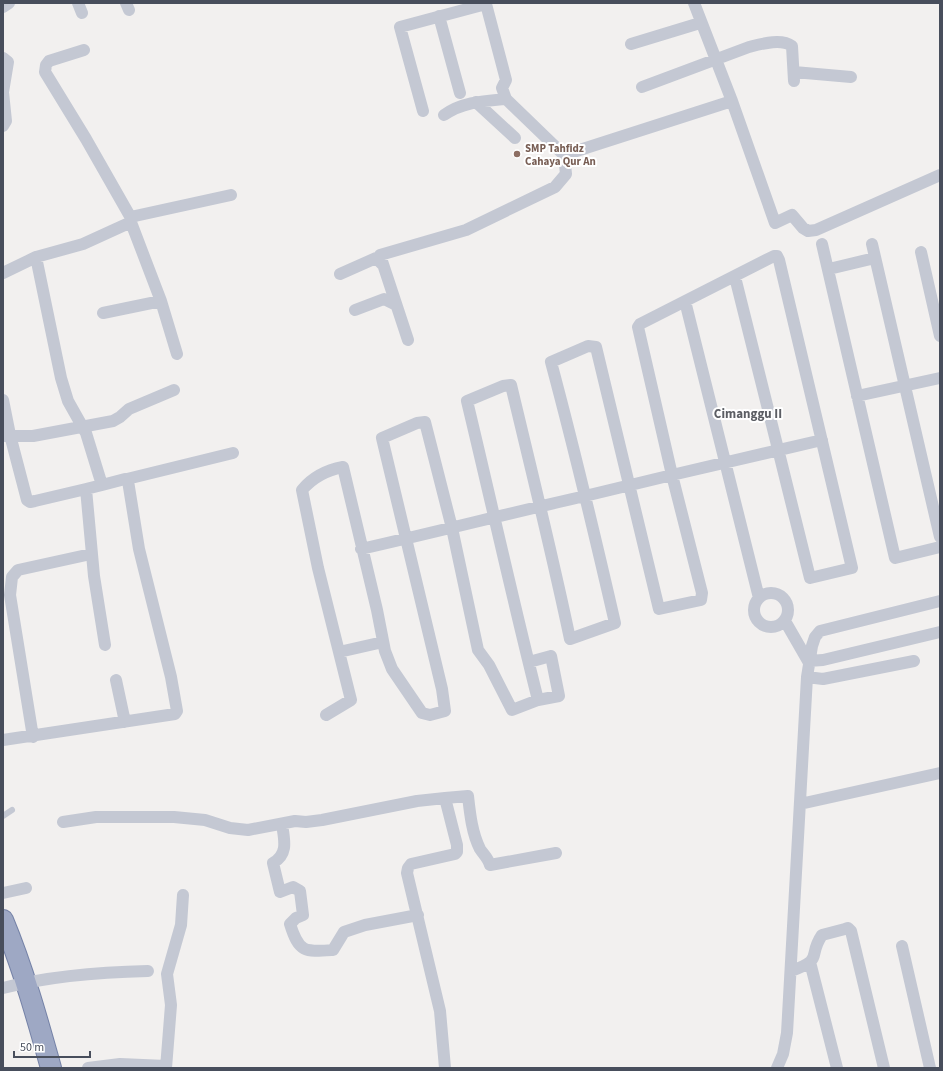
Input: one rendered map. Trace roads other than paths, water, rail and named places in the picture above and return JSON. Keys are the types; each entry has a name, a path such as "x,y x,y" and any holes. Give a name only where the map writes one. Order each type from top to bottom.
{"highway":[{"path":"3,920 26,983 51,1068"}],"street":[{"path":"3,7 9,3"},
{"path":"694,3 700,23 732,101 775,223 792,215 803,228 808,231 816,230 940,175"},
{"path":"408,340 380,255 466,230 555,187 565,178 566,174 564,154 506,99 502,88 506,80 486,4 400,27 423,111"},
{"path":"439,16 460,93"},
{"path":"631,44 700,23"},
{"path":"642,87 759,44 788,43 793,47 794,77 851,77"},
{"path":"84,50 49,61 46,65 45,72 86,139 132,225 161,301 177,354"},
{"path":"3,58 8,62 3,92 6,122 3,126"},
{"path":"444,115 455,107 476,102 506,99"},
{"path":"564,154 732,101"},
{"path":"476,102 515,138"},
{"path":"3,272 36,257 78,246 129,220 231,196"},
{"path":"822,244 895,558 940,547"},
{"path":"872,244 940,537"},
{"path":"921,252 940,336"},
{"path":"538,700 467,401 503,386 511,385 541,507 570,638 615,623 551,362 588,346 596,347 659,609 701,600 702,593 672,475 638,328 640,324 774,256 777,256 779,260 852,568 810,578 735,277"},
{"path":"36,257 61,378 70,408 86,433 102,485"},
{"path":"340,274 376,258 383,264"},
{"path":"829,269 875,258"},
{"path":"355,310 384,299 396,305"},
{"path":"103,313 161,301"},
{"path":"685,301 759,598"},
{"path":"858,396 940,378"},
{"path":"6,435 33,436 117,419 129,409 174,390"},
{"path":"3,400 6,435 26,497 29,501 35,501 233,453"},
{"path":"326,715 351,700 302,490 307,484 330,470 343,467 383,642 392,669 422,713 430,715 445,711 382,438 417,423 425,422 452,528 478,650 489,664 512,710 538,700 559,696 551,656 528,662"},
{"path":"361,549 778,449 822,440"},
{"path":"3,740 33,737 175,714 178,709 139,549 129,483 126,479"},
{"path":"86,489 91,554 105,645"},
{"path":"33,737 10,595 12,577 18,570 91,554"},
{"path":"767,593 773,593 782,597 786,601 789,611 785,621 781,625 770,627 760,623 754,609 759,598 767,593"},
{"path":"776,1068 783,1054 787,1033 808,661 813,640 820,632 940,601"},
{"path":"785,621 808,661"},
{"path":"808,661 823,660 940,632"},
{"path":"339,652 383,642"},
{"path":"807,677 823,678 914,661"},
{"path":"116,680 125,722"},
{"path":"800,804 940,773"},
{"path":"63,822 88,818 127,816 192,818 241,830 255,829 295,821 306,822 322,820 417,802 468,796 472,824 480,849 490,865 556,853"},
{"path":"445,798 457,845 457,852 455,854 416,862 408,868 440,1011 445,1068"},
{"path":"282,824 285,847 281,858 273,863 280,892 293,887 300,891 303,915 296,918 290,924 297,944 301,948 334,950 344,932 366,925 418,915"},
{"path":"3,893 26,888"},
{"path":"88,1068 120,1064 166,1067 171,1010 167,974 181,925 183,895"},
{"path":"790,971 810,962 814,958 818,941 822,935 848,928 851,931 884,1068"},
{"path":"902,946 930,1068"},
{"path":"810,962 837,1068"},
{"path":"3,988 88,973 148,971"}],"lane":[{"path":"3,816 12,810"}],"place":[{"name":"SMP Tahfidz Cahaya Qur An","path":"517,154"}],"district":[{"name":"Cimanggu II","path":"748,414"}]}
